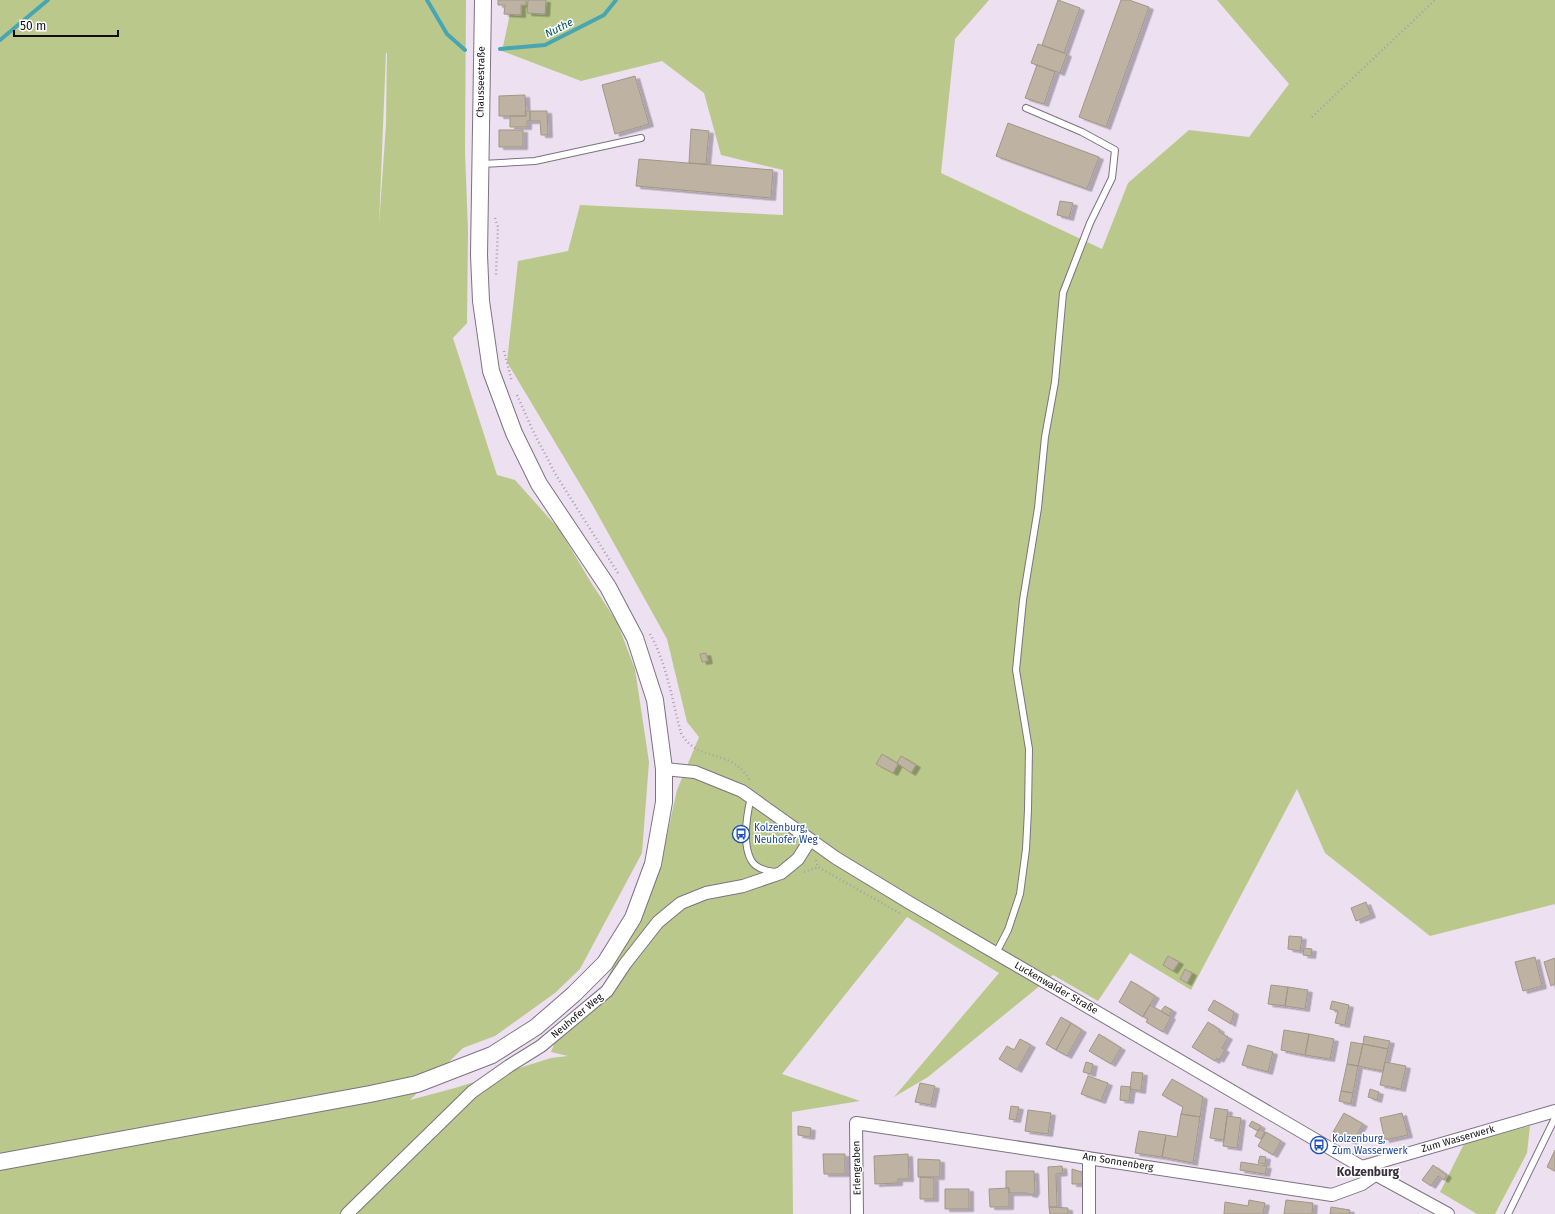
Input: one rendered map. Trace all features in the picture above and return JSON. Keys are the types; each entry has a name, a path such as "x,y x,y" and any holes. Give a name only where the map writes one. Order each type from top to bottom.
{"main road":[{"name":"Chausseestraße","path":"0,1162 417,1084 492,1055 536,1027 574,994 605,963 633,918 653,864 664,802 664,769 655,700 635,638 608,587 539,484 514,434 491,371 481,301 479,255 483,0"}],"street":[{"name":"Luckenwalder Straße","path":"664,769 695,772 751,796 810,840 910,903 1362,1167 1448,1214"},
{"name":"Neuhofer Weg","path":"347,1214 472,1092 541,1046 607,990 658,922 681,903 706,893 743,886 781,873 798,859 810,840"},
{"name":"Zum Wasserwerk","path":"1362,1167 1555,1111"},
{"name":"Am Sonnenberg","path":"856,1123 1332,1195 1362,1184 1376,1175"},
{"name":"Erlengraben","path":"856,1123 857,1214"},
{"path":"1089,1158 1090,1214"}],"lane":[{"path":"996,953 1008,930 1020,894 1026,849 1029,749 1016,670 1023,600 1038,508 1045,437 1055,382 1063,293 1090,222 1112,178 1116,150 1082,132 1026,108"},
{"path":"480,164 536,160 641,138"},
{"path":"751,796 746,819 746,845 751,861 759,868 781,873"},
{"path":"1508,1214 1555,1118"}],"path":[{"path":"1312,117 1435,0"},
{"path":"803,872 818,866"}],"green space":[{"path":"0,0 466,0 465,152 468,231 467,323 453,338 497,475 515,480 559,529 617,622 635,669 649,762 642,853 580,969 555,993 495,1036 463,1048 410,1100 455,1088 551,1058 568,1056 551,1052 559,1031 594,1006 660,867 677,790 699,737 687,722 667,639 592,504 507,362 518,261 568,251 580,205 783,215 783,170 721,155 704,93 662,61 581,81 502,51 513,0 989,0 955,39 941,173 1102,249 1128,183 1189,130 1249,137 1289,84 1217,0 1555,0 1555,904 1430,936 1325,853 1297,789 1191,990 1130,953 1098,1001 1053,975 928,1077 894,1097 999,973 907,917 782,1074 860,1101 792,1112 793,1214 0,1214","holes":["387,53 386,124 379,225"]},
{"path":"1530,1126 1527,1153 1495,1214 1477,1214 1440,1192 1464,1144"}],"building":[{"path":"498,0 526,0 526,5 521,5 521,15 504,14 505,5 498,5"},
{"path":"528,0 546,0 545,14 527,13"},
{"path":"1058,0 1080,8 1064,53 1042,45"},
{"path":"1121,0 1129,0 1149,7 1106,127 1079,117"},
{"path":"1038,44 1067,54 1060,73 1031,63"},
{"path":"1037,65 1055,72 1044,104 1025,98"},
{"path":"635,76 649,124 615,134 602,85"},
{"path":"525,95 526,116 499,116 499,96"},
{"path":"525,111 530,111 530,121 527,121 527,127 510,127 510,116 526,116"},
{"path":"530,111 547,111 548,135 541,135 540,121 530,121"},
{"path":"1008,123 1099,157 1087,189 996,156"},
{"path":"691,129 709,131 706,164 689,163"},
{"path":"499,130 523,130 523,147 499,147"},
{"path":"639,159 773,170 771,198 636,186"},
{"path":"1060,201 1073,203 1069,218 1057,215"},
{"path":"706,653 708,661 702,662 700,654"},
{"path":"882,754 898,764 893,773 876,764"},
{"path":"901,756 916,765 911,773 897,763"},
{"path":"1366,902 1371,915 1356,921 1351,908"},
{"path":"1289,936 1302,937 1300,951 1288,949"},
{"path":"1304,948 1312,949 1311,956 1303,955"},
{"path":"1168,956 1179,962 1173,971 1163,965"},
{"path":"1535,957 1542,986 1523,991 1515,962"},
{"path":"1555,958 1555,984 1551,986 1544,962"},
{"path":"1185,969 1192,973 1187,983 1180,979"},
{"path":"1131,981 1155,996 1143,1017 1119,1002"},
{"path":"1271,985 1288,987 1285,1006 1268,1004"},
{"path":"1288,987 1308,990 1305,1009 1285,1006"},
{"path":"1214,1000 1234,1012 1231,1024 1208,1010"},
{"path":"1332,1001 1349,1005 1345,1025 1335,1023 1338,1011 1330,1009"},
{"path":"1150,1005 1171,1017 1163,1032 1146,1022 1148,1019 1143,1016"},
{"path":"1165,1006 1172,1010 1169,1016 1161,1011"},
{"path":"1061,1017 1071,1023 1056,1050 1046,1044"},
{"path":"1208,1022 1220,1030 1219,1032 1228,1037 1222,1048 1225,1050 1219,1060 1217,1058 1215,1061 1192,1047"},
{"path":"1071,1023 1082,1030 1067,1056 1056,1050"},
{"path":"1284,1030 1309,1034 1305,1055 1281,1050"},
{"path":"1099,1034 1121,1048 1111,1064 1089,1051"},
{"path":"1309,1034 1334,1039 1330,1059 1305,1055"},
{"path":"1364,1036 1390,1041 1388,1049 1363,1044"},
{"path":"1020,1039 1031,1045 1017,1070 999,1059 1007,1046 1014,1050"},
{"path":"1351,1042 1363,1044 1358,1066 1347,1064"},
{"path":"1363,1044 1388,1049 1383,1071 1358,1066"},
{"path":"1248,1045 1273,1052 1268,1072 1242,1065"},
{"path":"1086,1062 1093,1064 1091,1074 1083,1072"},
{"path":"1385,1062 1406,1066 1401,1089 1380,1085"},
{"path":"1347,1064 1358,1066 1353,1093 1341,1091"},
{"path":"1132,1072 1143,1073 1141,1091 1130,1089"},
{"path":"1088,1076 1108,1083 1101,1101 1081,1094"},
{"path":"1172,1079 1203,1097 1200,1117 1181,1114 1183,1107 1162,1095"},
{"path":"920,1083 935,1086 931,1105 915,1102"},
{"path":"1121,1086 1131,1087 1129,1101 1120,1100"},
{"path":"1370,1089 1379,1092 1377,1100 1368,1097"},
{"path":"1341,1091 1353,1093 1351,1104 1339,1101"},
{"path":"1011,1106 1019,1107 1016,1120 1009,1119"},
{"path":"1215,1108 1228,1110 1224,1140 1210,1138"},
{"path":"1028,1110 1051,1113 1048,1134 1025,1131"},
{"path":"1344,1113 1363,1124 1352,1143 1333,1132"},
{"path":"1402,1113 1408,1135 1385,1140 1380,1118"},
{"path":"1181,1114 1200,1117 1193,1163 1162,1157 1166,1135 1177,1137"},
{"path":"1227,1116 1241,1118 1237,1148 1223,1146"},
{"path":"1252,1121 1261,1126 1258,1131 1249,1126"},
{"path":"798,1126 811,1128 810,1137 798,1135"},
{"path":"1259,1129 1265,1132 1261,1139 1255,1136"},
{"path":"1139,1131 1166,1135 1162,1157 1135,1153"},
{"path":"1266,1132 1281,1141 1273,1155 1258,1146"},
{"path":"1555,1150 1555,1171 1547,1167"},
{"path":"823,1154 845,1154 845,1174 824,1174"},
{"path":"908,1154 909,1179 898,1179 898,1183 875,1184 874,1156"},
{"path":"1260,1156 1266,1157 1265,1164 1258,1163"},
{"path":"918,1159 940,1160 940,1177 918,1177"},
{"path":"1241,1162 1267,1166 1265,1174 1240,1170"},
{"path":"1433,1165 1447,1175 1444,1180 1438,1176 1431,1186 1422,1180"},
{"path":"1062,1166 1063,1173 1056,1174 1057,1207 1049,1207 1048,1167"},
{"path":"1072,1169 1082,1172 1083,1184 1072,1184"},
{"path":"1006,1171 1034,1171 1035,1191 1033,1195 1027,1193 1009,1193 1009,1188 1006,1188"},
{"path":"920,1177 934,1178 934,1199 920,1199"},
{"path":"1009,1188 1009,1207 990,1207 989,1189"},
{"path":"945,1189 969,1189 969,1209 945,1209"},
{"path":"1249,1200 1265,1203 1263,1214 1224,1214 1225,1202 1248,1206"},
{"path":"1286,1200 1313,1203 1312,1214 1284,1214"},
{"path":"1049,1207 1068,1208 1068,1214 1050,1214"},
{"path":"1331,1207 1350,1210 1349,1214 1330,1214"}],"waterway":[{"name":"Nuthe","path":"0,40 48,0"},
{"name":"Nuthe","path":"427,0 447,34 465,50"},
{"name":"Nuthe","path":"500,49 545,45 604,15 616,0"}],"place":[{"name":"Kolzenburg, Neuhofer Weg","path":"741,834"},
{"name":"Kolzenburg, Zum Wasserwerk","path":"1319,1145"}],"district":[{"name":"Kolzenburg","path":"1368,1172"}]}
